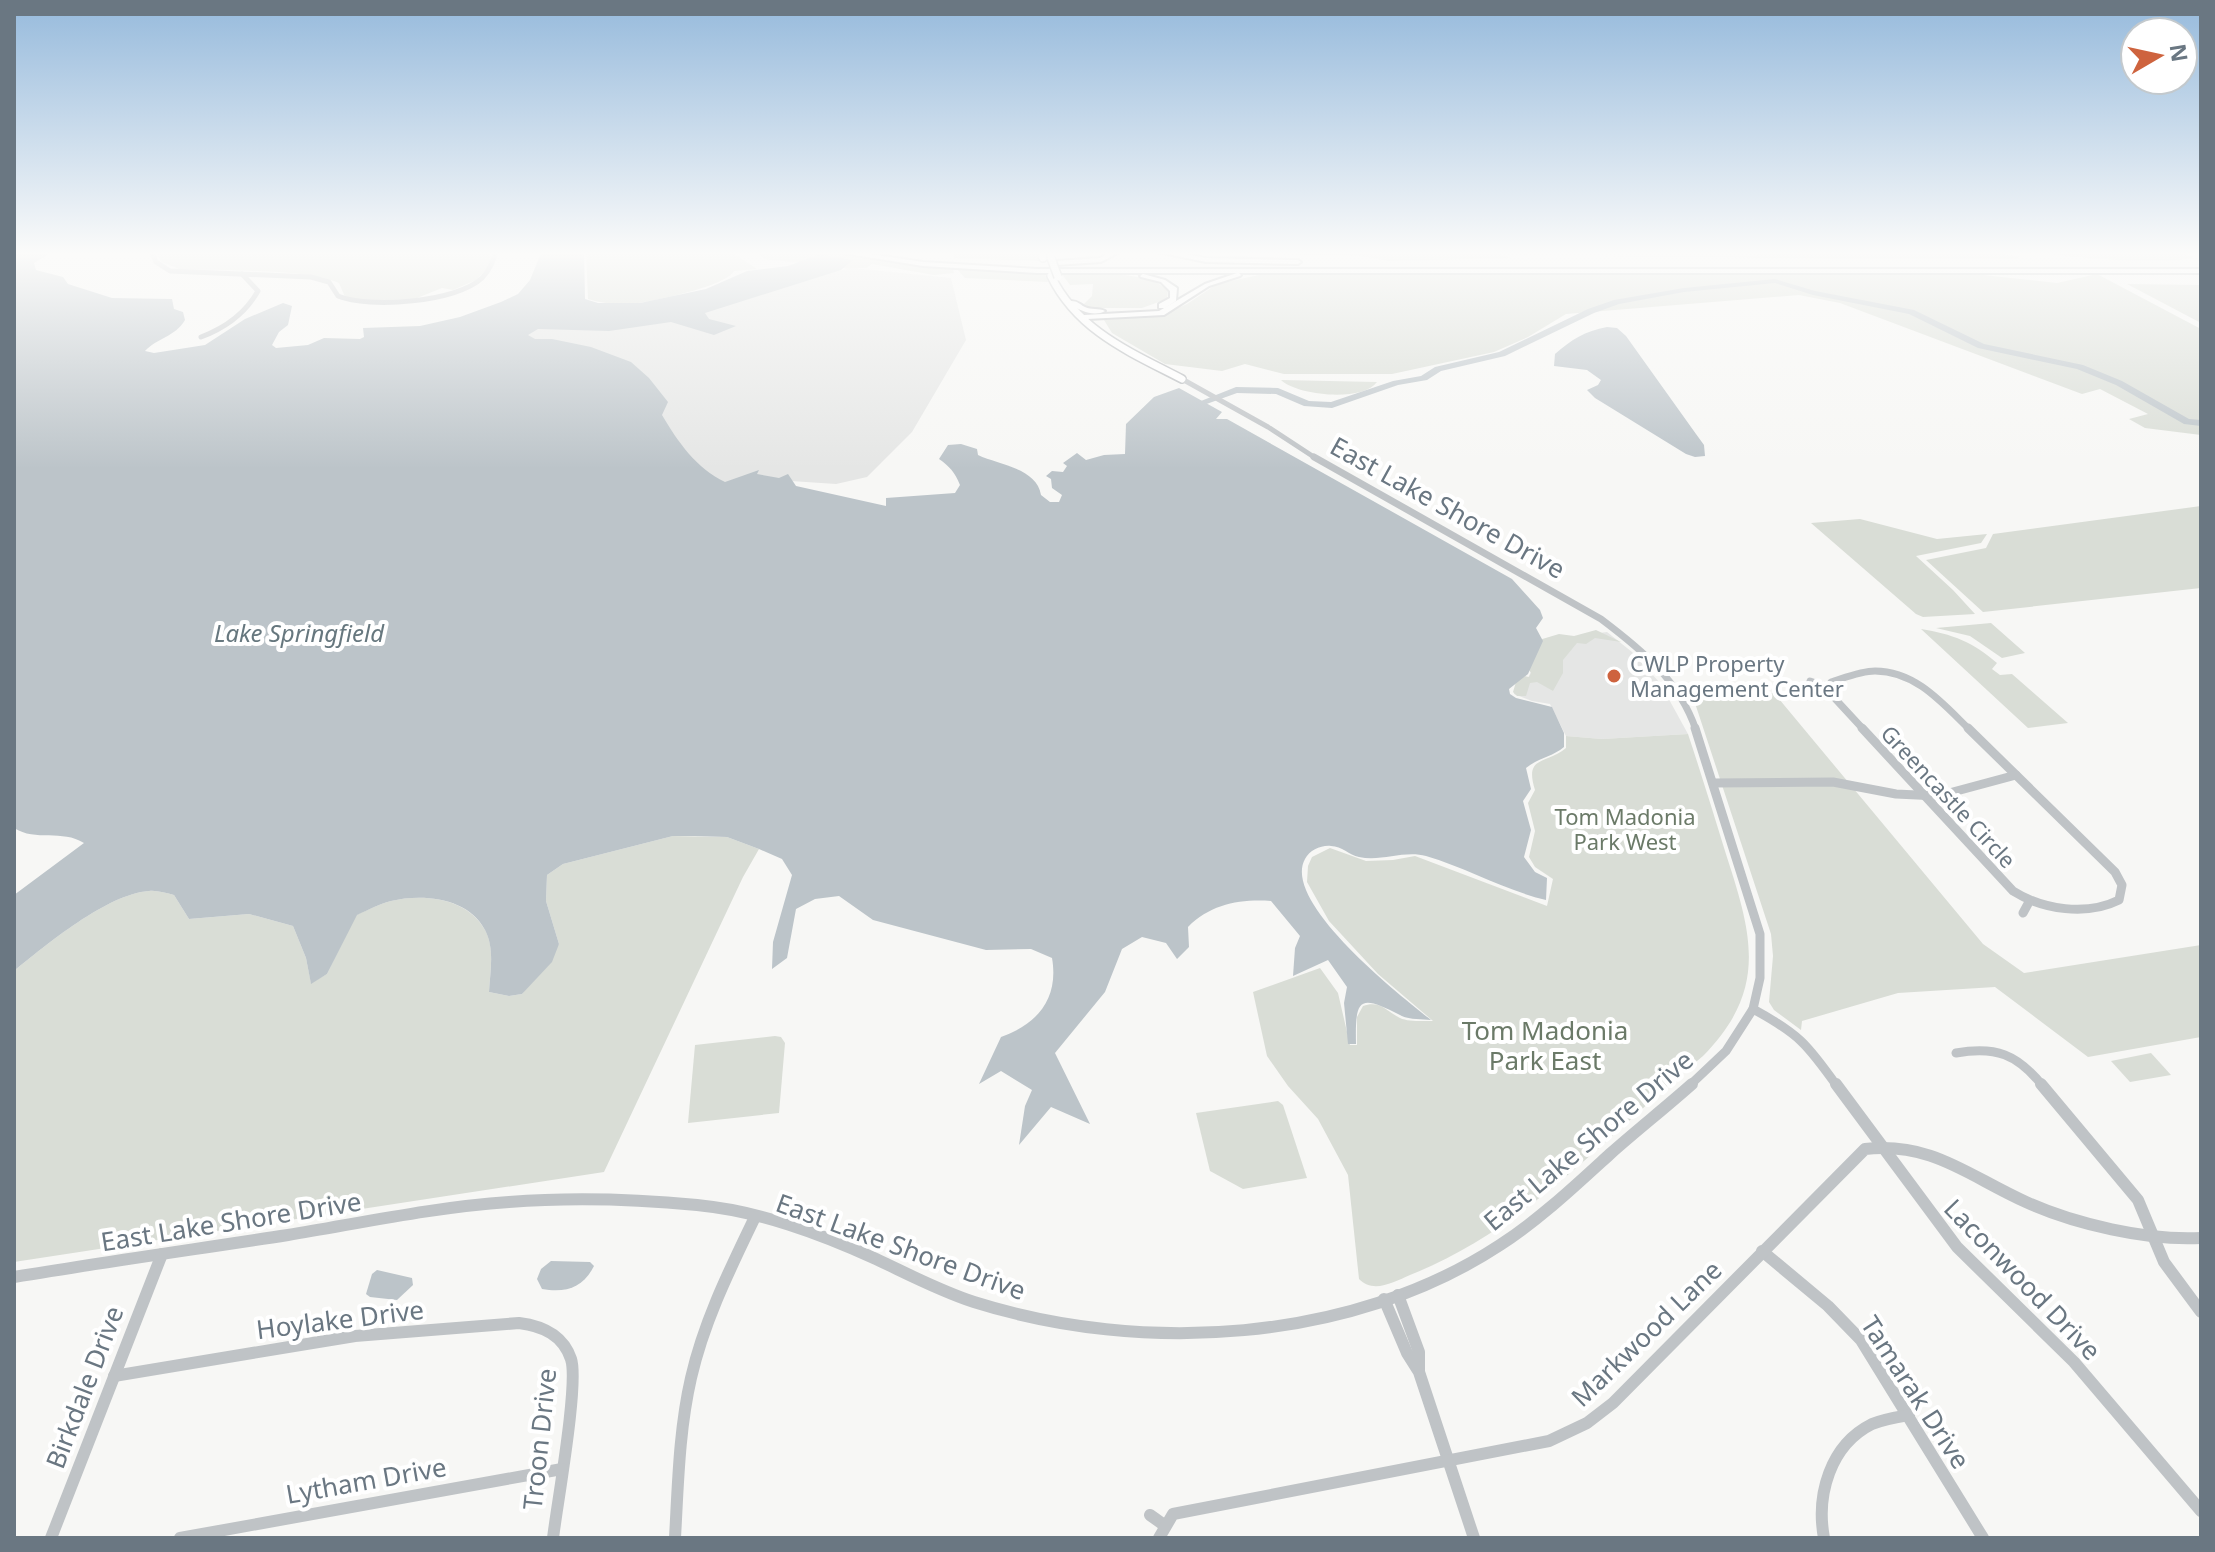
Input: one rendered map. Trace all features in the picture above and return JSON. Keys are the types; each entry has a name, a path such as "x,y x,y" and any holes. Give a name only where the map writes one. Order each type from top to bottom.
{"main road":[{"path":"1089,323 1102,337 1182,379"}],"street":[{"path":"201,337 219,331 228,323"},
{"name":"East Lake Shore Drive","path":"14,1277 456,1208 538,1200 703,1206 755,1217 857,1250 977,1303 1078,1324 1162,1332 1224,1331 1325,1316 1398,1295 1496,1248 1546,1211 1715,1062 1738,1036 1753,1009 1760,978 1760,934 1687,706 1669,678 1624,636 1589,612 1337,472 1242,412 1182,379"},
{"path":"1810,681 1828,687 1831,682 1873,671 1892,672 1930,691 2107,864 2123,889 2117,902 2104,907 2040,906 2029,902 2023,913"},
{"name":"Greencastle Circle","path":"1828,687 1832,697 2013,891 2029,902"},
{"path":"1713,783 1833,782 1925,796 1955,794 2016,775"},
{"name":"Laconwood Drive","path":"1753,1009 1791,1030 1807,1044 1957,1247 2074,1362 2201,1511"},
{"path":"1956,1053 1980,1049 1997,1051 2028,1070 2138,1200 2164,1262 2201,1312"},
{"path":"1883,1146 1911,1147 1940,1157 2019,1200 2062,1216 2183,1239 2201,1238"},
{"name":"Markwood Lane","path":"1161,1531 1173,1514 1549,1441 1587,1423 1613,1403 1861,1151 1883,1146"},
{"path":"675,1538 683,1431 693,1372 710,1313 755,1217"},
{"name":"Tamarak Drive","path":"1762,1251 1828,1306 1861,1340 1983,1538"},
{"name":"Birkdale Drive","path":"51,1538 162,1254"},
{"path":"1398,1295 1419,1352 1419,1372"},
{"path":"1384,1299 1407,1353 1419,1372 1474,1538"},
{"name":"Hoylake Drive","path":"114,1376 355,1336 500,1324 541,1326 559,1336 566,1346"},
{"name":"Troon Drive","path":"553,1538 574,1370 566,1346"},
{"path":"1824,1538 1820,1506 1831,1466 1867,1427 1909,1415"},
{"name":"Lytham Drive","path":"180,1538 562,1469"},
{"path":"1150,1515 1161,1531"}],"shaded area":[{"path":"546,323 962,323 966,340 912,432 867,477 836,484 776,480 722,486 518,340 532,326"},
{"path":"1607,632 1632,652 1660,683 1688,734 1602,739 1566,736 1550,704 1514,694 1514,689 1528,678 1546,640"}],"green space":[{"path":"1106,323 1550,323 1494,352 1392,374 1284,374 1245,364 1222,371 1165,364 1112,333"},
{"path":"1894,323 2190,323 2201,329 2201,435 2145,428 2129,419 2148,414 2100,389 2082,394"},
{"path":"1281,380 1377,382 1358,392 1330,394 1301,390"},
{"path":"2201,506 2201,588 1983,612 1926,560 1986,548 1993,534"},
{"path":"1860,519 1937,539 1987,534 1981,543 1916,556 1975,614 1923,617 1916,614 1811,523"},
{"path":"1991,623 2025,653 2002,658 1970,636 1936,628"},
{"path":"1921,629 1943,633 1971,644 1997,663 1992,669 2000,675 2012,674 2068,723 2028,728"},
{"path":"1596,630 1621,642 1595,638 1586,644 1577,643 1563,660 1563,673 1553,691 1537,682 1530,683 1526,696 1517,696 1513,692 1518,675 1529,677 1531,673 1528,668 1539,640 1559,634 1574,636"},
{"path":"1774,693 1983,944 2024,973 2201,945 2201,1037 2088,1057 1995,987 1898,993 1802,1021 1801,1030 1774,1010 1769,1002 1773,956 1771,934 1694,700"},
{"name":"Tom Madonia Park East","path":"1688,734 1734,880 1747,934 1749,958 1746,983 1738,1007 1724,1031 1703,1056 1565,1178 1492,1232 1452,1256 1397,1281 1377,1286 1365,1283 1359,1279 1348,1175 1318,1119 1288,1086 1267,1056 1253,992 1320,968 1338,993 1350,1045 1357,1045 1357,1017 1363,1006 1378,1005 1407,1020 1433,1021 1378,974 1329,921 1307,882 1312,857 1330,848 1366,861 1415,856 1547,906 1553,879 1535,867 1529,857 1535,831 1528,803 1535,790 1532,771 1535,766 1566,748 1566,736 1602,739"},
{"path":"673,836 727,837 759,849 604,1172 14,1262 14,971 78,922 115,901 152,891 174,895 189,919 249,914 293,926 306,958 311,983 327,974 356,915 391,901 417,898 444,900 468,911 485,930 490,944 489,992 509,996 522,994 559,944 546,901 547,875 563,864"},
{"path":"781,1037 785,1043 779,1113 688,1123 695,1045"},
{"path":"2151,1053 2171,1075 2130,1082 2111,1061"},
{"path":"1278,1101 1283,1105 1307,1178 1243,1189 1210,1171 1196,1113"}],"water":[{"name":"Lake Springfield","path":"14,323 183,323 145,351 154,353 205,345 238,323 288,323 272,345 276,348 308,345 324,338 360,339 364,337 363,328 431,323 661,323 609,331 538,329 528,335 535,339 552,339 591,347 631,362 668,402 662,415 681,444 705,469 725,482 759,470 757,474 779,478 788,474 796,486 886,506 886,498 955,493 960,485 958,480 939,459 948,445 961,444 977,449 978,455 1025,473 1038,486 1041,495 1050,502 1059,502 1062,495 1052,488 1051,479 1046,476 1052,471 1063,472 1067,466 1063,463 1077,453 1086,460 1125,454 1126,424 1154,397 1179,388 1222,412 1216,419 1227,419 1512,579 1540,610 1543,618 1536,628 1543,641 1528,674 1509,689 1510,694 1552,707 1564,733 1564,747 1526,768 1531,789 1523,801 1531,830 1524,857 1535,872 1547,878 1546,900 1426,856 1409,854 1367,858 1335,846 1323,846 1305,859 1302,877 1310,899 1326,923 1372,970 1431,1020 1407,1018 1376,1004 1362,1004 1357,1017 1356,1044 1348,1044 1344,1003 1347,987 1328,960 1293,976 1295,948 1300,936 1271,901 1248,901 1216,908 1188,927 1189,947 1177,959 1166,943 1142,937 1122,949 1105,992 1055,1053 1090,1124 1051,1107 1019,1145 1025,1106 1032,1090 1001,1071 979,1084 1001,1037 1026,1025 1043,1008 1052,985 1052,958 1031,949 986,950 873,920 839,896 815,899 796,909 787,958 772,969 773,942 792,875 782,859 727,837 673,836 563,864 547,875 546,901 559,944 552,962 522,994 509,996 489,992 491,953 488,937 478,919 457,905 431,898 391,901 357,915 327,974 311,984 306,958 293,926 249,914 189,919 174,895 155,891 132,894 96,911 14,971 14,895 84,843 14,828"},
{"name":"Lake Springfield","path":"676,323 736,326 714,335"},
{"path":"1607,327 1617,328 1626,336 1704,445 1705,456 1686,454 1595,398 1587,390 1601,380 1587,370 1554,366 1555,354 1567,344"},
{"path":"551,1261 590,1262 594,1266 585,1279 573,1287 542,1289 537,1279 541,1269"},
{"path":"377,1270 412,1278 413,1285 397,1300 370,1297 366,1294 372,1274"}],"waterway":[{"path":"1201,403 1236,390 1278,391 1307,404 1332,405 1396,383 1424,378 1438,369 1502,354 1565,323"},
{"path":"1935,323 1981,346 2080,367 2119,383 2187,422 2201,423"}],"place":[{"name":"CWLP Property Management Center","path":"1614,676"}],"park label":[{"name":"Tom Madonia Park West","path":"1625,828"}]}
